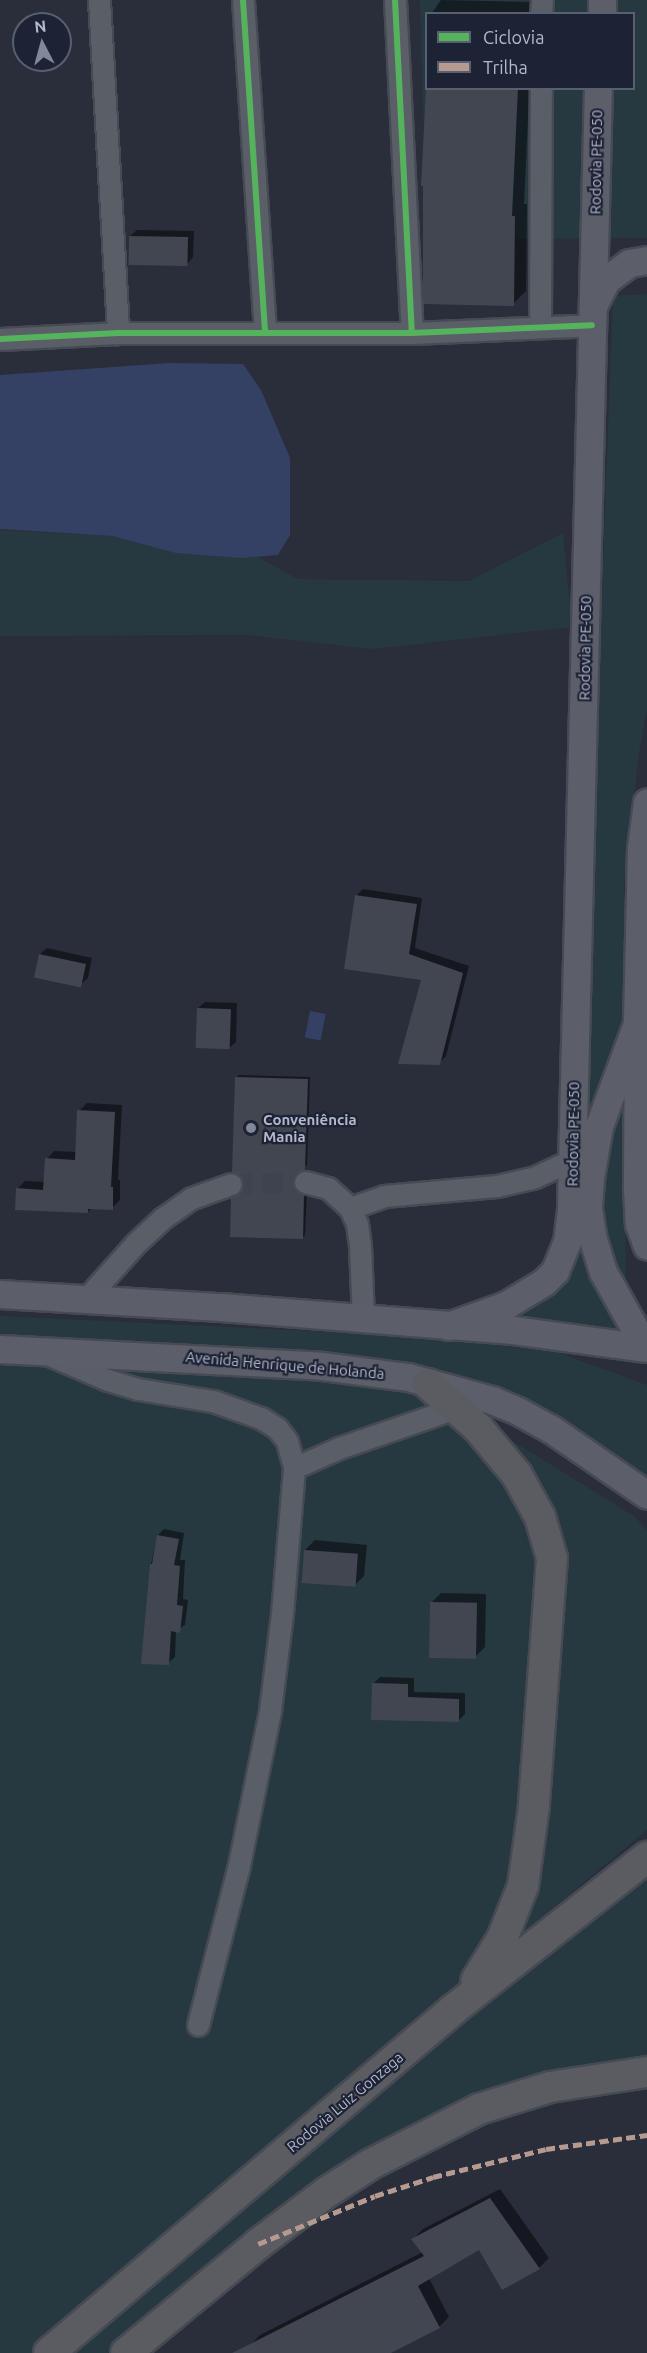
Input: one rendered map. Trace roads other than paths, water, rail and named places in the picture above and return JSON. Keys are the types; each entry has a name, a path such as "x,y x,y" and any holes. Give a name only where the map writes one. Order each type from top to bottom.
{"highway":[{"path":"428,1384 478,1428 517,1475 540,1517 552,1558 534,1806 523,1886 498,1947 454,2009"},
{"name":"Rodovia Luiz Gonzaga","path":"49,2353 454,2009 647,1857"},
{"path":"126,2353 266,2237 327,2192 372,2164 479,2109 550,2087 647,2072"}],"main road":[{"name":"Rodovia PE-050","path":"447,1326 506,1305 537,1287 555,1271 567,1242 571,1207 598,90"},
{"path":"593,315 606,280 628,264 647,260"},
{"name":"Rodovia PE-050","path":"646,1348 603,1272 593,1240 588,1207 590,1178 599,1126 637,1023 641,848 647,802"},
{"path":"637,1023 639,1089 637,1189 639,1224 647,1246"},
{"path":"0,1294 513,1330 646,1348"},
{"name":"Avenida Henrique de Holanda","path":"0,1349 179,1356 322,1366 408,1377 462,1391 518,1411 551,1428 647,1495"}],"street":[{"path":"99,0 118,333"},
{"path":"243,0 265,332"},
{"path":"395,0 412,333"},
{"path":"540,326 541,90"},
{"path":"0,339 118,333 412,333 540,326 593,315"},
{"path":"350,1208 384,1196 497,1186 535,1177 572,1160"},
{"path":"305,1182 328,1188 350,1208 357,1224 363,1319"},
{"path":"86,1299 136,1243 164,1218 192,1198 231,1184"},
{"path":"44,1352 108,1380 138,1389 213,1401 261,1418 277,1428 287,1441 294,1468 283,1604 270,1711 238,1869 198,2025"},
{"path":"294,1468 339,1448 455,1407"}],"water":[{"path":"169,363 243,364 261,390 290,458 290,535 278,555 241,558 176,553 112,536 0,529 0,375"},
{"path":"310,1011 326,1014 321,1041 305,1038"}],"tunnel":[{"path":"231,1184 305,1182"}],"place":[{"name":"Conveniência Mania","path":"251,1128"}]}
